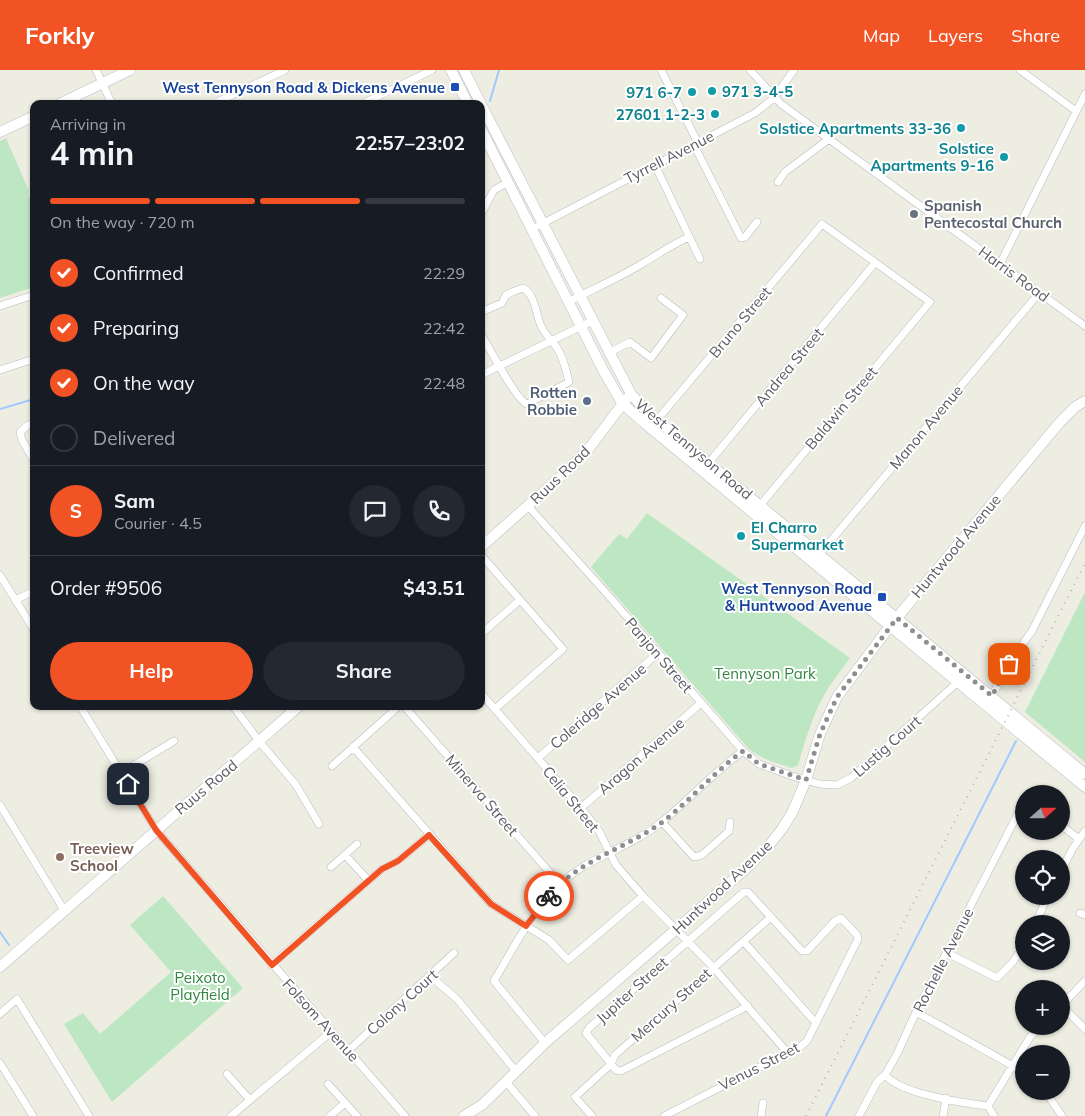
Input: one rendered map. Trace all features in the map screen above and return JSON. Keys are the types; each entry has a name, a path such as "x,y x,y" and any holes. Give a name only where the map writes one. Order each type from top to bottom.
{"street":[{"path":"96,70 110,100"},
{"path":"67,100 130,70"},
{"path":"222,100 285,70"},
{"path":"379,100 432,70"},
{"path":"451,70 466,100"},
{"name":"West Tennyson Road","path":"464,70 479,100"},
{"path":"661,70 741,238 745,237 757,222"},
{"name":"Harris Road","path":"750,70 774,98 1085,326"},
{"name":"Tyrrell Avenue","path":"532,229 755,113 774,98 794,70"},
{"path":"1020,70 1076,111"},
{"path":"1000,264 1085,94"},
{"name":"West Tennyson Road","path":"485,112 608,353 631,394 705,467"},
{"path":"0,132 30,118"},
{"name":"West Tennyson Road","path":"485,137 606,377 622,402 643,422 705,467 894,622 992,696 1085,774"},
{"path":"778,182 785,172 828,139"},
{"path":"655,165 700,259"},
{"path":"485,207 494,190 508,182"},
{"name":"Bruno Street","path":"657,420 822,224 875,263"},
{"path":"568,302 689,237"},
{"name":"Baldwin Street","path":"757,509 930,302 875,263"},
{"name":"Andrea Street","path":"705,467 875,263"},
{"path":"485,310 502,303 506,295 523,288 530,294 542,327 562,359 569,382 527,404 510,384 485,341"},
{"name":"Manon Avenue","path":"816,558 1039,293"},
{"path":"0,306 30,296"},
{"path":"608,353 630,342 651,358 683,315 661,298"},
{"path":"485,373 592,321"},
{"path":"0,370 30,360"},
{"name":"Ruus Road","path":"485,544 567,471 590,447 622,402 631,394"},
{"name":"Huntwood Avenue","path":"464,1116 482,1105 506,1082 515,1070 545,1043 677,930 760,855 782,829 792,813 806,780 820,734 837,697 894,622 1060,422 1075,407 1085,401"},
{"path":"30,425 20,432 22,440 30,453"},
{"name":"Panjon Street","path":"528,506 743,751 759,764 806,780"},
{"path":"992,696 1013,657 1032,631 1085,526"},
{"path":"485,560 563,649 495,709"},
{"path":"0,575 30,624"},
{"path":"15,600 30,593"},
{"path":"485,631 520,600"},
{"name":"West Tennyson Road","path":"894,622 958,682 1085,787"},
{"name":"Coleridge Avenue","path":"538,758 658,654"},
{"name":"Lustig Court","path":"806,780 819,784 837,785 851,778 958,682"},
{"name":"Celia Street","path":"485,698 581,808 599,832 616,865 643,896 713,967 787,1052"},
{"name":"Aragon Avenue","path":"581,808 701,704"},
{"name":"Folsom Avenue","path":"82,710 156,830 405,1116"},
{"path":"236,710 296,785 319,824"},
{"name":"Ruus Road","path":"0,967 294,710"},
{"path":"332,766 395,710"},
{"name":"Minerva Street","path":"408,710 559,883"},
{"path":"121,773 174,741"},
{"path":"353,747 491,904 549,940 568,960 643,896"},
{"path":"545,1043 494,981 526,926 559,883 583,866 635,841 662,822 743,751"},
{"path":"0,805 64,910"},
{"name":"Rochelle Avenue","path":"859,1116 876,1082 885,1075 897,1054 916,1012 1015,820"},
{"path":"662,822 694,857 702,855 729,831 730,822"},
{"path":"1070,832 1079,839"},
{"path":"1070,854 1085,832"},
{"path":"272,965 368,880 382,869 398,861 429,835"},
{"path":"331,867 357,844"},
{"path":"345,855 368,880"},
{"name":"Jupiter Street","path":"611,1064 586,1033 589,1028 744,892 748,892 771,917"},
{"name":"Mercury Street","path":"592,1116 575,1097 611,1064 615,1055 771,917"},
{"name":"Venus Street","path":"664,1116 801,1046 807,1041 858,939 857,935 841,918 835,921 807,951 802,951 771,917"},
{"path":"744,942 815,1022"},
{"name":"Colony Court","path":"349,1050 454,953"},
{"path":"947,953 997,978 1015,959"},
{"path":"430,976 457,999 515,1070"},
{"path":"1070,997 1085,981"},
{"path":"0,1014 18,999 89,1116"},
{"path":"611,1064 616,1070 621,1071 748,1006"},
{"path":"916,1012 1015,1067"},
{"path":"1070,1015 1085,1029"},
{"path":"231,1116 331,1032"},
{"path":"988,1106 1032,1035"},
{"path":"0,1063 33,1116"},
{"path":"227,1074 250,1100"},
{"path":"885,1075 888,1079 912,1090 988,1106 994,1116"},
{"path":"506,1082 535,1116"},
{"path":"328,1084 357,1116"},
{"path":"943,1116 946,1098"},
{"path":"1051,1100 1062,1116"},
{"path":"330,1116 345,1103"},
{"path":"761,1116 763,1103"}],"green space":[{"path":"6,138 29,191 30,288 0,298 0,141"},
{"name":"Tennyson Park","path":"647,513 850,658 829,687 819,705 798,765 792,768 774,762 748,748 591,567 619,534 627,539"},
{"path":"1085,592 1085,762 1025,712"},
{"name":"Peixoto Playfield","path":"163,896 243,988 112,1102 64,1024 83,1013 100,1034 171,972 130,925"}],"waterway":[{"path":"490,101 499,70"},
{"path":"0,409 30,400"},
{"path":"826,1116 1016,741"},
{"path":"0,932 9,945"}],"railway":[{"path":"806,1116 1085,563"}],"way so far":[{"path":"549,896 559,883 583,866 635,841 662,822 743,751 759,764 806,780 828,713 837,697 897,618 992,696 1009,664"}],"place":[{"name":"West Tennyson Road & Dickens Avenue","path":"455,87"},
{"name":"971 3-4-5","path":"712,91"},
{"name":"971 6-7","path":"692,92"},
{"name":"27601 1-2-3","path":"715,114"},
{"name":"Solstice Apartments 33-36","path":"961,128"},
{"name":"Solstice Apartments 9-16","path":"1004,157"},
{"name":"Spanish Pentecostal Church","path":"914,214"},
{"name":"Rotten Robbie","path":"587,401"},
{"name":"El Charro Supermarket","path":"741,536"},
{"name":"West Tennyson Road & Huntwood Avenue","path":"882,597"},
{"name":"Treeview School","path":"60,857"}],"route":[{"path":"128,784 156,830 272,965 382,869 398,861 429,835 491,904 526,926 549,896"}]}
